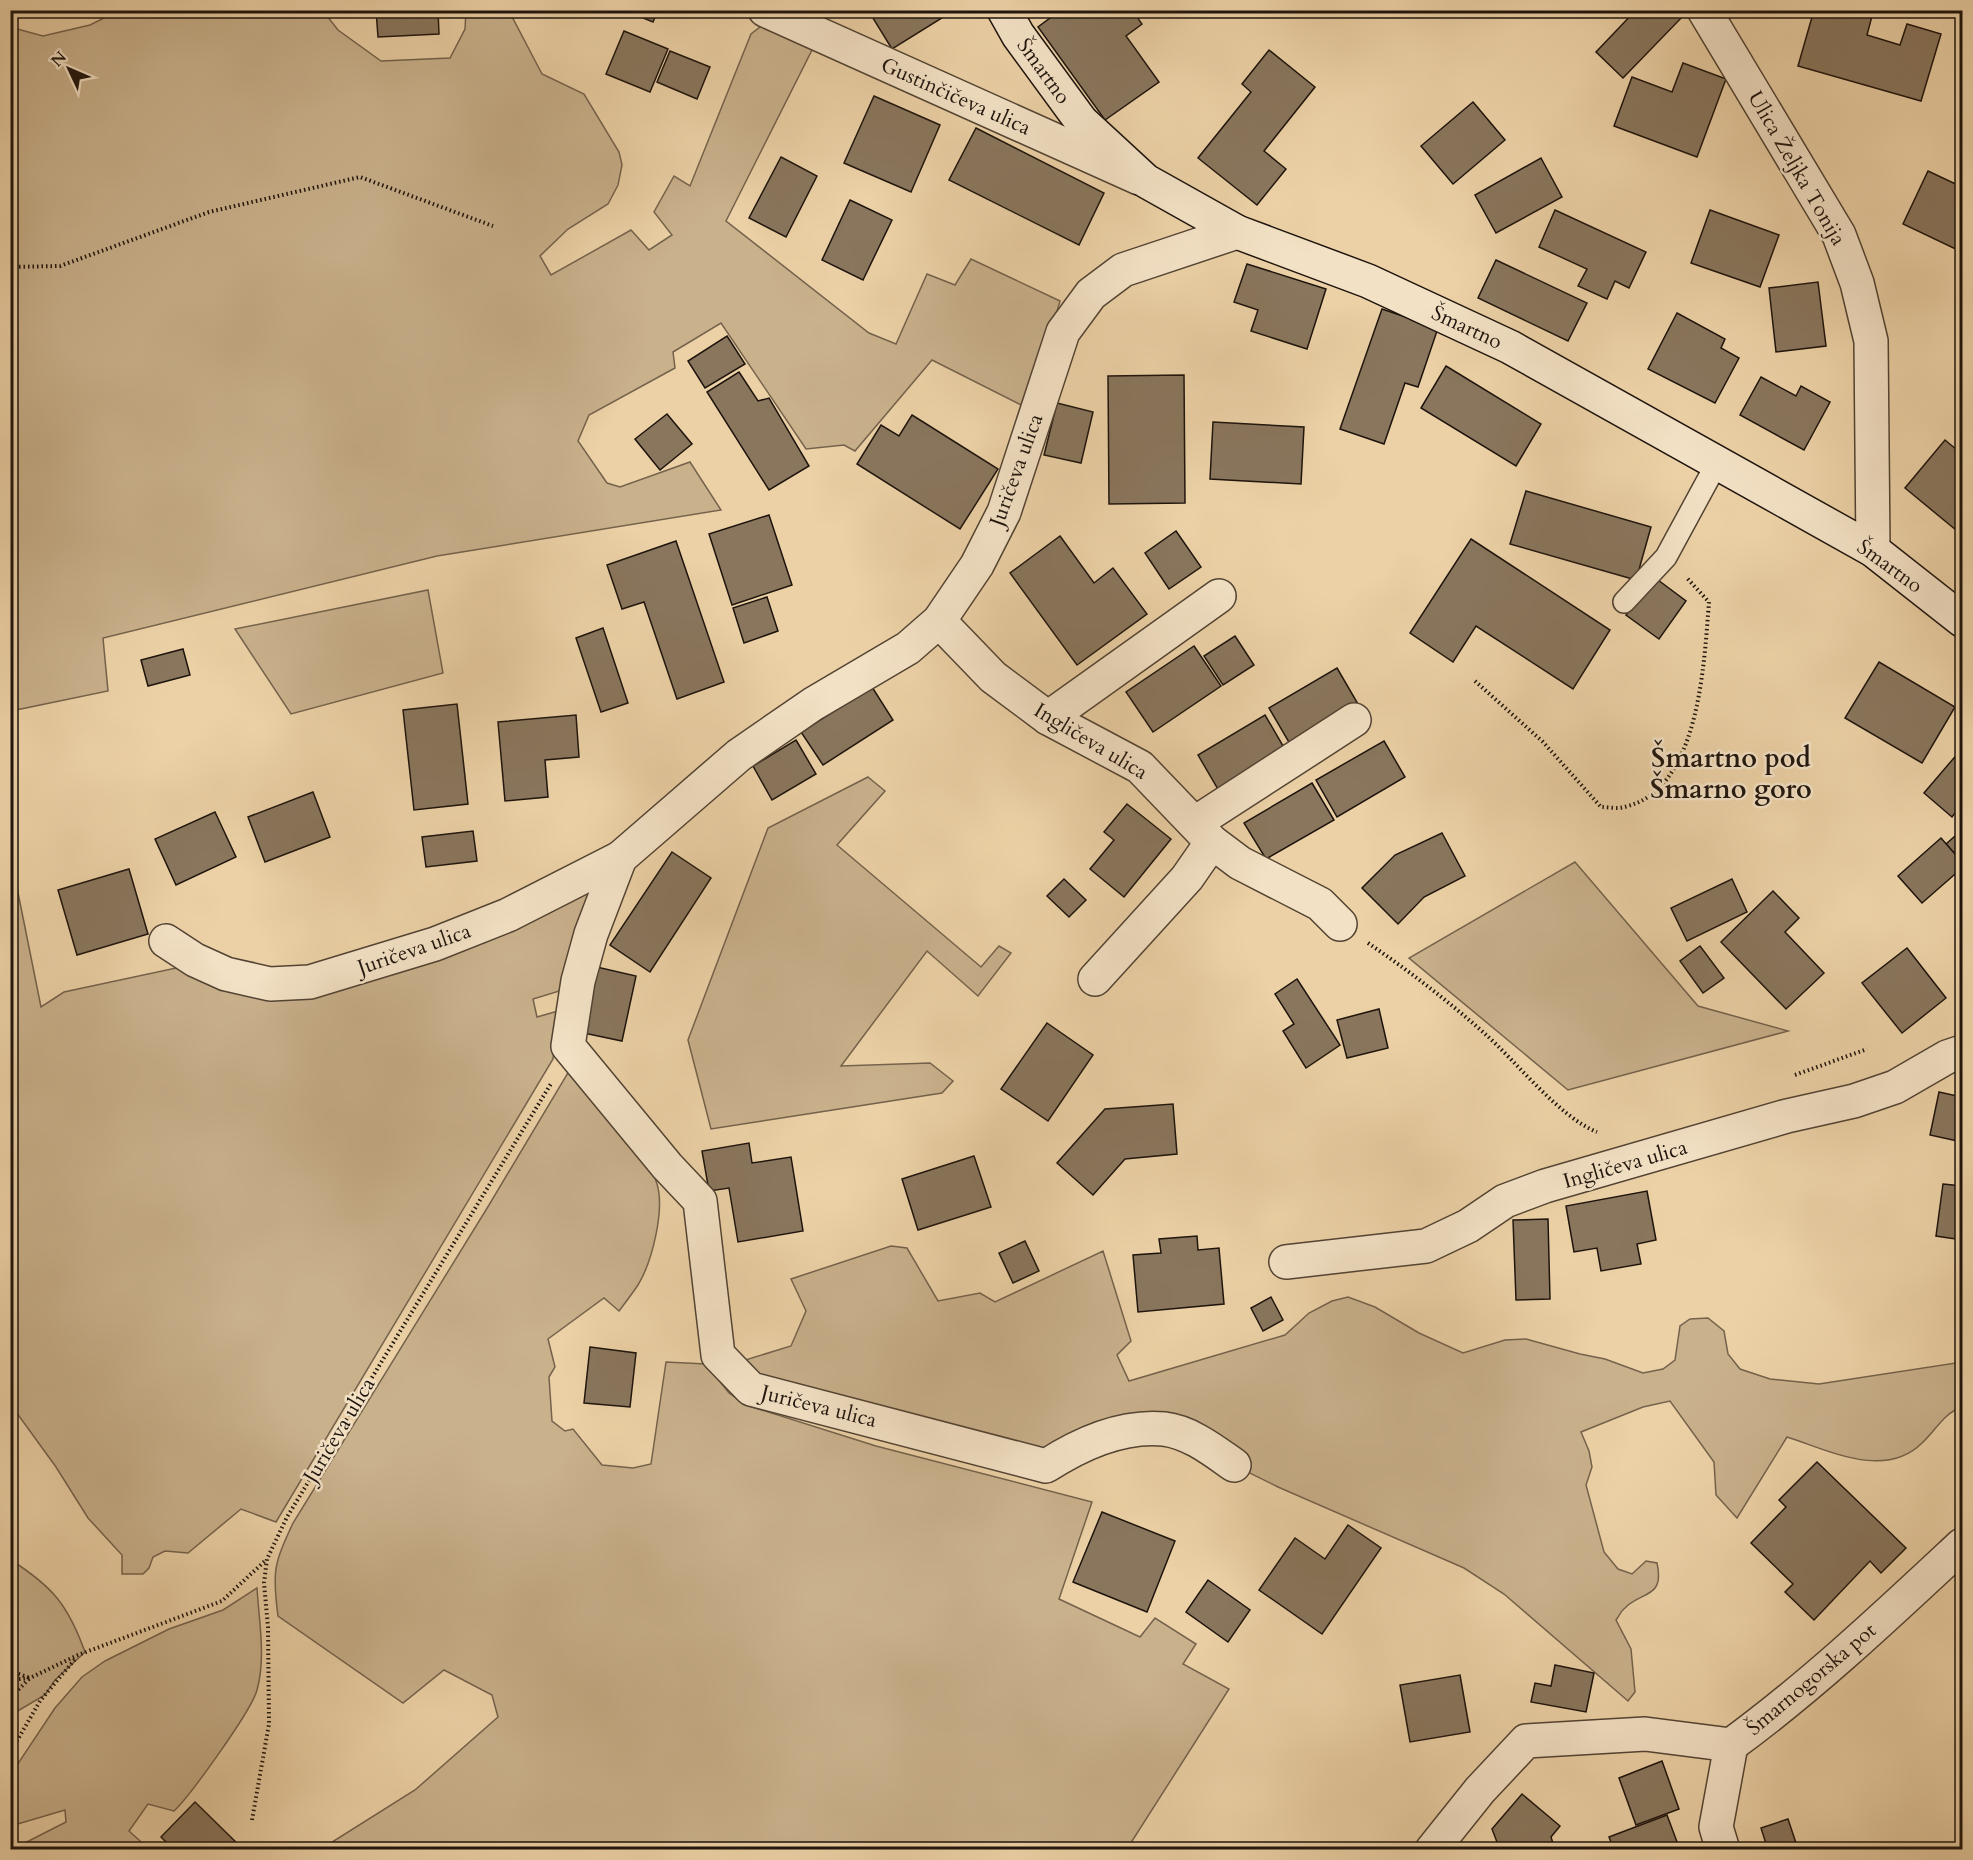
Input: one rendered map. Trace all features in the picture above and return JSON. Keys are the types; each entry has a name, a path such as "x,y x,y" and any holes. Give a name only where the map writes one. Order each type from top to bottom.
{"street":[{"name":"Gustinčičeva ulica","path":"765,10 1146,181"},
{"name":"Šmartno","path":"1004,10 1081,121 1146,181 1237,232 1368,280 1510,347 1873,550 1962,620"},
{"name":"Ulica Željka Tonija","path":"1704,10 1839,235 1857,283 1871,341 1873,550"},
{"name":"Juričeva ulica","path":"166,941 195,960 226,974 270,984 310,982 426,947 508,915 620,858 739,755 813,704 908,648 939,621 977,566 1004,512 1062,332 1091,294 1123,270 1237,232"},
{"path":"1048,718 1220,596"},
{"name":"Ingličeva ulica","path":"939,621 993,676 1048,718 1140,766 1204,833 1240,863 1320,904 1340,924"},
{"path":"1095,979 1187,878 1204,833 1354,720"},
{"name":"Juričeva ulica","path":"620,858 591,934 580,971 568,1046 667,1166 700,1201 718,1355 751,1389 1046,1466 1078,1445 1129,1430 1166,1429 1206,1444 1234,1465"},
{"name":"Ingličeva ulica","path":"1286,1262 1426,1246 1468,1226 1505,1201 1545,1186 1787,1116 1854,1101 1895,1087 1947,1057 1962,1052"},
{"name":"Šmarnogorska pot","path":"1432,1850 1480,1790 1526,1741 1645,1734 1731,1745 1820,1674 1962,1545"},
{"path":"1723,1850 1716,1827 1731,1745"}],"lane":[{"path":"1624,602 1666,557 1717,463"}],"path":[{"path":"10,267 60,266 209,212 360,177 493,226"},
{"path":"1475,681 1543,742 1601,807 1624,807 1651,795 1670,774 1689,739 1702,681 1709,602 1666,557"},
{"path":"1340,924 1420,979 1485,1034 1581,1125 1604,1134"},
{"name":"Juričeva ulica","path":"252,1820 269,1724 268,1627 264,1583 267,1559 293,1508 552,1081 568,1046"},
{"path":"1791,1076 1867,1048"},
{"path":"10,1698 30,1678 78,1655 222,1601 267,1559"},
{"path":"10,1753 40,1701 78,1655"},
{"path":"10,1671 30,1678"},
{"path":"10,1680 30,1678"}],"shaded area":[{"path":"118,11 323,11 338,30 381,61 450,58 465,29 466,11 509,11 542,74 584,94 619,152 622,165 618,185 608,204 568,229 540,256 551,275 631,230 649,250 672,235 654,212 674,176 690,186 751,34 769,20 816,42 726,221 869,333 896,344 927,274 955,285 971,259 1060,301 1029,409 932,360 855,451 844,445 806,449 721,323 673,352 675,368 589,415 578,441 607,483 620,487 690,462 721,510 437,556 103,638 108,691 11,711 10,27 43,36 90,25"},
{"path":"428,590 443,673 291,714 235,629"},
{"path":"868,777 885,791 837,845 981,967 999,946 1011,953 978,996 927,951 841,1066 930,1063 953,1081 942,1093 711,1129 688,1040 768,828"},
{"path":"10,853 41,1007 64,992 176,968 208,980 255,989 596,889 566,989 533,999 537,1017 558,1011 553,1059 276,1522 241,1509 188,1553 165,1551 153,1557 149,1568 143,1574 122,1574 122,1555 88,1518 56,1467 11,1405"},
{"path":"1575,862 1698,1006 1788,1031 1568,1090 1409,958"},
{"path":"572,1066 642,1154 657,1184 659,1208 656,1236 648,1263 638,1285 619,1311 604,1298 548,1339 555,1367 549,1377 552,1421 565,1431 573,1429 602,1465 633,1468 651,1464 666,1362 706,1364 729,1393 746,1405 876,1446 1092,1502 1059,1599 1140,1637 1155,1618 1196,1644 1183,1664 1229,1689 1127,1849 321,1849 415,1790 498,1717 492,1695 444,1670 403,1703 278,1616 275,1578 278,1559 293,1523"},
{"path":"891,1246 907,1248 938,1301 980,1293 995,1302 1103,1251 1131,1341 1117,1355 1129,1381 1285,1335 1309,1313 1332,1301 1348,1297 1375,1307 1419,1333 1463,1353 1505,1340 1526,1339 1605,1359 1643,1373 1663,1369 1675,1360 1680,1326 1690,1319 1708,1318 1724,1331 1728,1354 1740,1369 1770,1379 1819,1384 1962,1362 1962,1407 1945,1418 1922,1443 1907,1454 1891,1460 1856,1459 1787,1437 1737,1518 1716,1495 1714,1462 1670,1401 1643,1407 1581,1432 1589,1451 1592,1467 1586,1485 1604,1552 1618,1569 1632,1574 1646,1561 1657,1563 1659,1575 1655,1589 1631,1603 1616,1620 1631,1649 1635,1692 1628,1701 1504,1594 1464,1568 1278,1487 1171,1434 1024,1465 777,1400 742,1361 791,1346 806,1311 791,1279"},
{"path":"11,1560 38,1579 57,1598 72,1622 85,1652 55,1680 45,1695 11,1715"},
{"path":"257,1588 261,1665 260,1678 253,1700 206,1771 174,1811 148,1804 129,1831 149,1849 13,1849 66,1822 65,1810 11,1826 14,1773 55,1708 82,1677 105,1661 169,1629 223,1610"}],"building":[{"path":"376,10 438,10 439,34 378,37"},
{"path":"624,10 658,10 653,22"},
{"path":"868,10 949,10 950,13 892,49"},
{"path":"1061,10 1132,10 1142,24 1126,36 1159,82 1105,120 1038,27"},
{"path":"1636,10 1686,13 1623,78 1596,52"},
{"path":"1814,10 1852,10 1872,16 1867,35 1900,45 1907,24 1941,34 1921,101 1798,66"},
{"path":"624,31 668,49 650,92 606,74"},
{"path":"1269,50 1315,87 1264,151 1286,169 1257,205 1198,158 1251,92 1242,84"},
{"path":"670,51 710,67 697,99 657,82"},
{"path":"1683,63 1726,79 1697,157 1614,126 1632,77 1672,92"},
{"path":"874,96 940,125 911,192 844,163"},
{"path":"1473,102 1505,140 1453,184 1421,146"},
{"path":"976,128 1104,193 1079,245 949,180"},
{"path":"781,157 817,176 786,237 749,218"},
{"path":"1541,158 1562,197 1496,233 1475,195"},
{"path":"1928,171 1962,187 1962,252 1903,224"},
{"path":"850,200 892,220 863,280 822,260"},
{"path":"1555,210 1646,252 1629,288 1615,281 1607,299 1578,286 1587,269 1539,247"},
{"path":"1710,210 1779,235 1760,287 1691,263"},
{"path":"1496,260 1587,303 1568,341 1478,298"},
{"path":"1247,264 1326,289 1307,349 1251,331 1258,310 1234,302"},
{"path":"1818,282 1826,346 1776,352 1769,288"},
{"path":"1382,309 1438,328 1418,387 1405,383 1384,444 1340,429"},
{"path":"1677,313 1725,339 1721,348 1739,358 1715,403 1648,369"},
{"path":"727,336 745,364 705,388 688,361"},
{"path":"1446,366 1541,424 1516,466 1421,408"},
{"path":"739,372 758,401 769,398 809,466 769,490 707,392"},
{"path":"1184,375 1185,503 1109,504 1108,376"},
{"path":"1761,377 1796,396 1801,386 1830,402 1804,450 1740,415"},
{"path":"1057,403 1093,412 1081,463 1044,455"},
{"path":"667,414 692,444 660,470 635,439"},
{"path":"912,415 998,469 960,529 857,464 881,425 899,436"},
{"path":"1213,422 1304,427 1301,484 1210,479"},
{"path":"1945,440 1962,454 1962,535 1905,488"},
{"path":"1526,491 1651,527 1636,580 1510,544"},
{"path":"769,515 792,585 732,605 709,534"},
{"path":"1176,531 1201,567 1169,589 1145,553"},
{"path":"1060,536 1094,583 1113,568 1147,614 1077,665 1010,573"},
{"path":"1471,539 1610,630 1573,689 1476,626 1453,662 1410,633"},
{"path":"676,541 724,682 677,699 644,602 622,609 607,565"},
{"path":"1654,577 1686,601 1659,639 1626,615"},
{"path":"767,597 778,631 744,643 733,608"},
{"path":"603,628 628,703 601,712 576,638"},
{"path":"1235,636 1254,665 1223,685 1204,656"},
{"path":"1194,646 1221,686 1153,732 1126,692"},
{"path":"183,649 190,675 148,686 141,660"},
{"path":"1879,662 1955,707 1922,763 1845,718"},
{"path":"1337,668 1358,704 1290,744 1269,708"},
{"path":"872,687 893,720 823,765 801,732"},
{"path":"457,704 468,804 414,810 403,710"},
{"path":"576,715 579,757 545,760 548,797 505,801 498,722"},
{"path":"1265,715 1286,751 1219,791 1198,755"},
{"path":"796,740 816,774 772,800 753,766"},
{"path":"1384,741 1405,777 1337,817 1316,780"},
{"path":"1959,752 1962,755 1962,804 1952,817 1924,793"},
{"path":"1312,783 1334,820 1266,859 1244,823"},
{"path":"313,792 330,837 265,862 248,817"},
{"path":"1127,804 1171,839 1124,897 1090,869 1114,840 1104,832"},
{"path":"215,812 236,857 176,885 155,839"},
{"path":"1962,830 1962,862 1946,844"},
{"path":"473,831 477,861 426,867 422,837"},
{"path":"1442,833 1465,876 1424,897 1398,924 1362,888 1395,855"},
{"path":"1941,838 1962,862 1962,868 1922,903 1898,876"},
{"path":"672,852 711,878 650,972 610,945"},
{"path":"129,869 148,934 77,955 58,890"},
{"path":"1064,879 1086,900 1069,917 1047,896"},
{"path":"1732,879 1747,912 1687,941 1671,908"},
{"path":"1773,891 1799,918 1785,932 1824,973 1786,1009 1721,942"},
{"path":"1700,946 1724,978 1703,993 1680,961"},
{"path":"1907,948 1946,998 1902,1033 1862,983"},
{"path":"588,965 636,976 622,1041 574,1031"},
{"path":"1297,979 1340,1045 1306,1068 1283,1031 1294,1024 1275,994"},
{"path":"1379,1009 1388,1048 1347,1058 1337,1020"},
{"path":"1047,1023 1093,1055 1048,1121 1001,1089"},
{"path":"1939,1092 1962,1097 1962,1142 1930,1135"},
{"path":"1173,1104 1177,1154 1125,1159 1093,1195 1057,1163 1105,1109"},
{"path":"749,1143 752,1163 791,1157 803,1231 738,1242 729,1188 709,1191 702,1151"},
{"path":"974,1156 991,1207 918,1230 902,1179"},
{"path":"1943,1184 1962,1186 1962,1240 1936,1236"},
{"path":"1647,1191 1656,1240 1637,1244 1641,1264 1601,1271 1597,1248 1574,1252 1566,1206"},
{"path":"1548,1219 1550,1299 1516,1300 1513,1220"},
{"path":"1197,1236 1198,1250 1219,1248 1224,1304 1138,1312 1133,1255 1161,1253 1159,1239"},
{"path":"1025,1241 1039,1271 1013,1283 999,1253"},
{"path":"1271,1297 1283,1320 1263,1331 1251,1308"},
{"path":"590,1347 636,1353 630,1407 584,1403"},
{"path":"1817,1462 1906,1548 1881,1573 1870,1561 1814,1620 1785,1592 1793,1584 1751,1543 1786,1507 1779,1500"},
{"path":"1102,1512 1175,1541 1147,1612 1073,1582"},
{"path":"1348,1525 1381,1548 1322,1634 1259,1590 1295,1538 1325,1559"},
{"path":"1208,1580 1250,1610 1228,1642 1186,1612"},
{"path":"1555,1665 1594,1673 1586,1712 1531,1702 1535,1683 1551,1686"},
{"path":"1460,1675 1470,1732 1410,1742 1400,1685"},
{"path":"1662,1761 1679,1809 1636,1825 1619,1778"},
{"path":"1522,1794 1560,1826 1551,1837 1555,1850 1500,1850 1492,1829"},
{"path":"195,1802 244,1850 174,1850 161,1837"},
{"path":"1667,1815 1680,1850 1614,1850 1609,1837"},
{"path":"1788,1819 1798,1849 1812,1844 1814,1850 1768,1850 1761,1828"}],"district":[{"name":"Šmartno pod Šmarno goro","path":"1731,774"}]}
